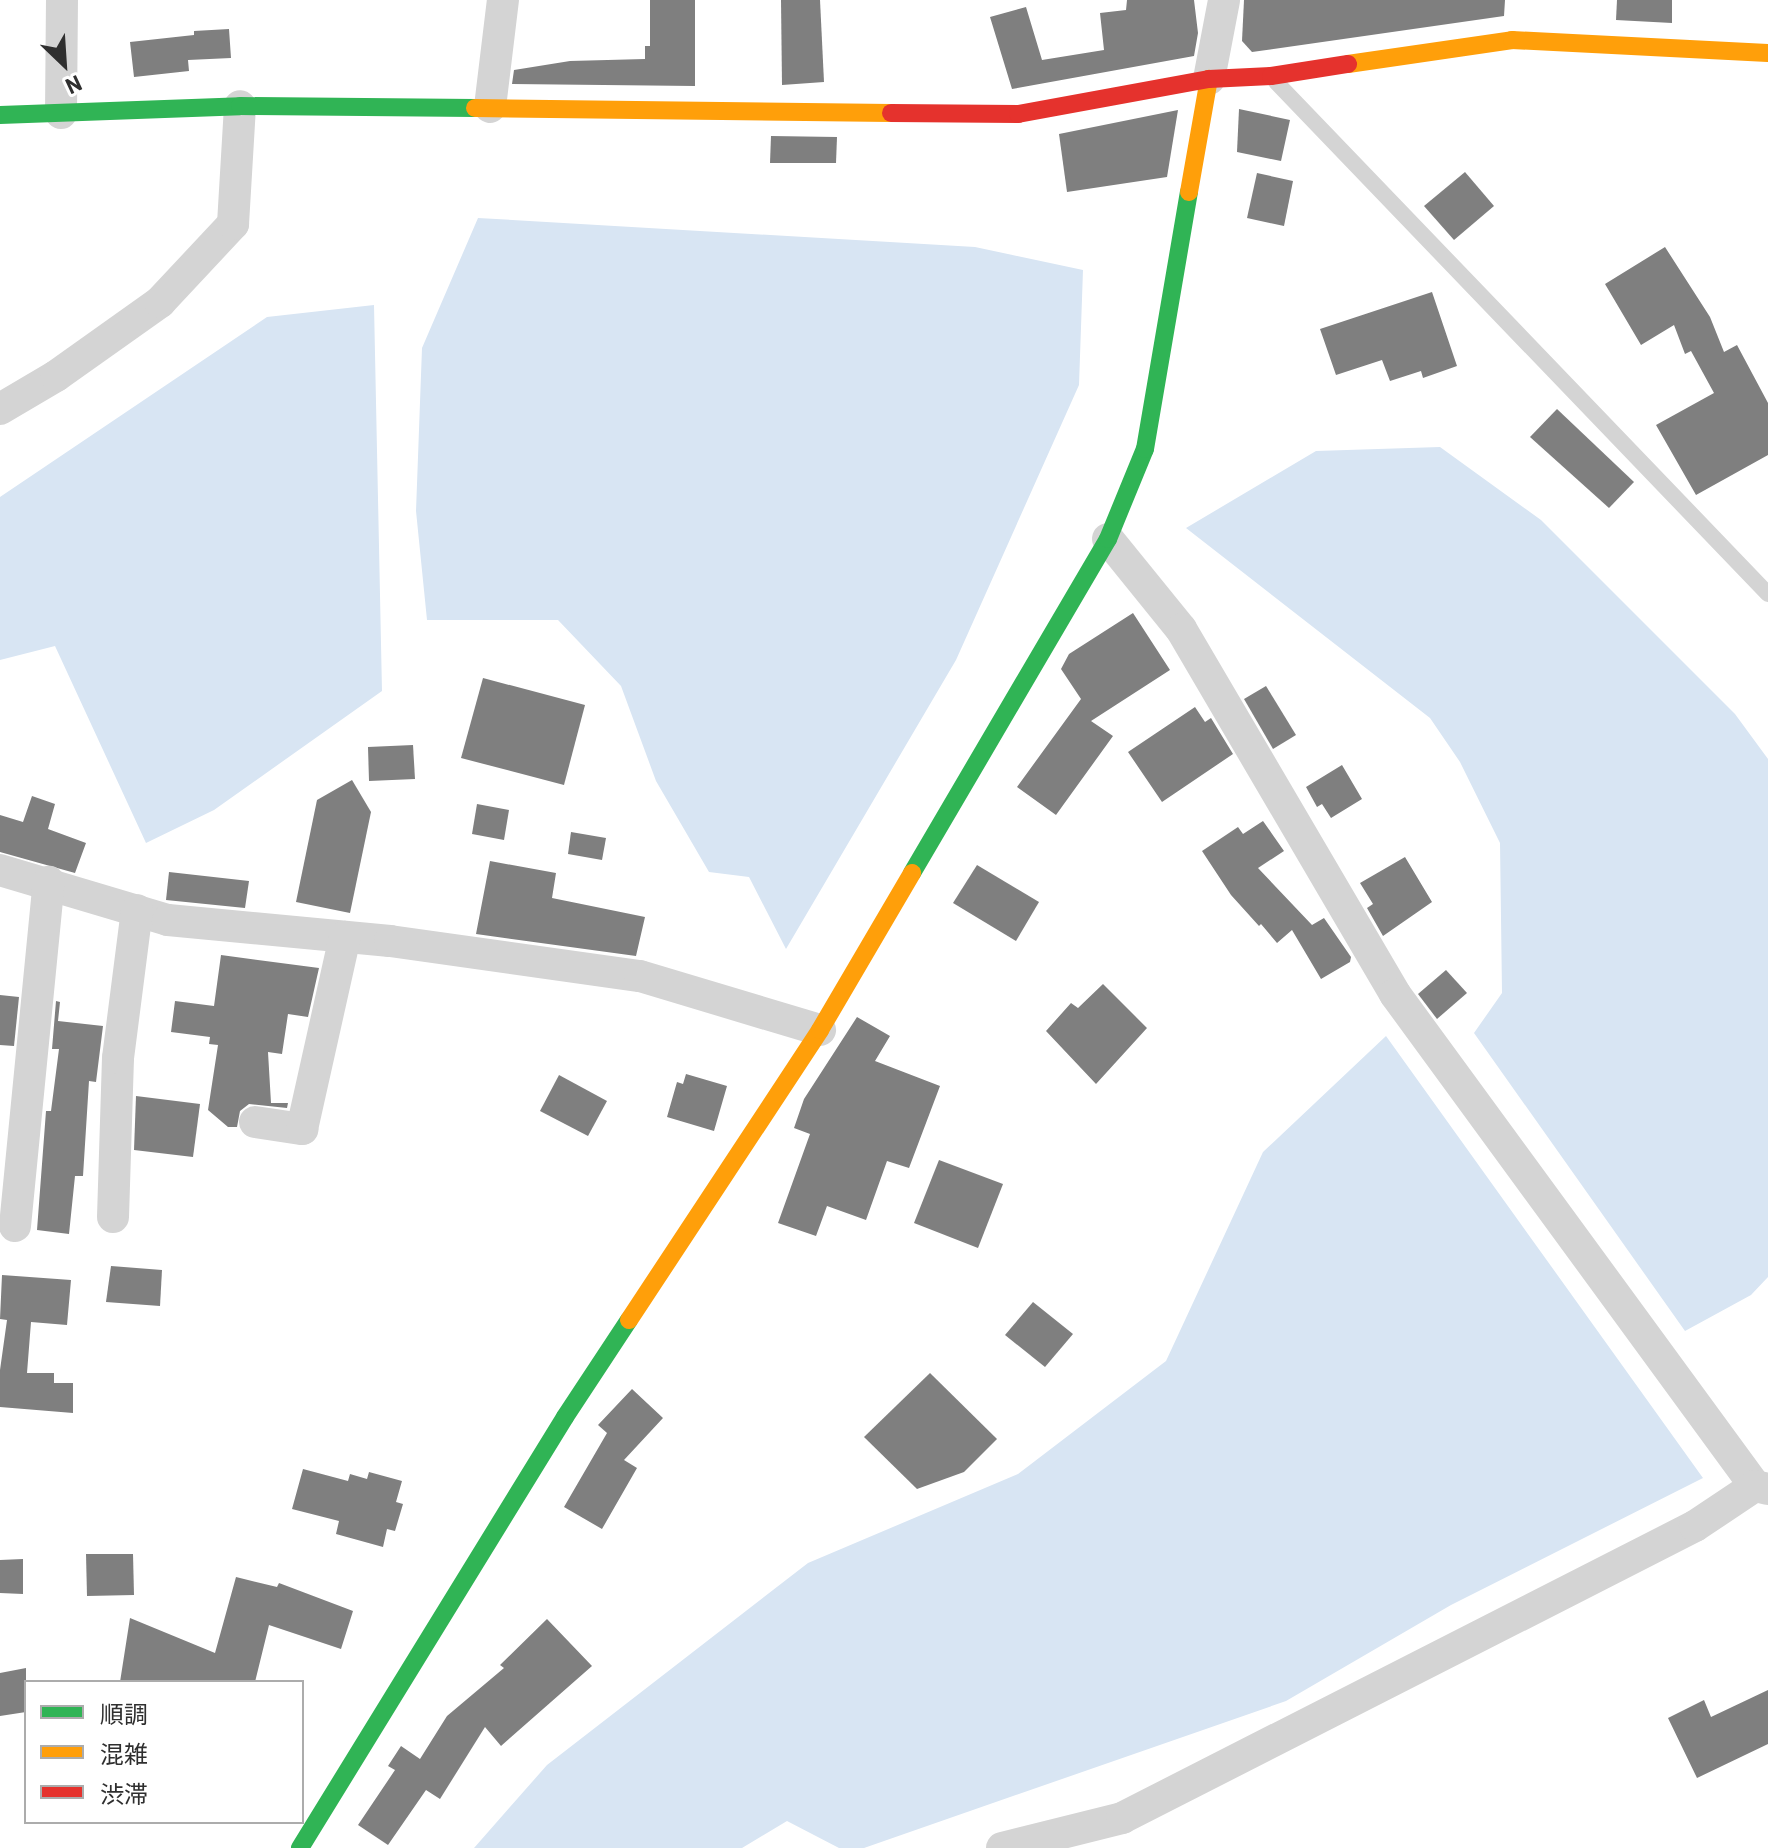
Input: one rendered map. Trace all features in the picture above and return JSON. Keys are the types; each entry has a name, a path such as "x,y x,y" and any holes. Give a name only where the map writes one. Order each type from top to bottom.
{"street":[{"path":"61,113 62,0"},
{"path":"490,107 503,0"},
{"path":"300,1848 565,1417 820,1030 1108,539 1145,449 1224,0"},
{"path":"0,115 240,106 1018,114 1209,79 1271,76 1512,40 1768,53"},
{"path":"0,409 56,376 160,302 233,224 240,106"},
{"path":"1002,1848 1122,1818 1695,1526 1761,1488 1395,994 1181,629 1108,539"},
{"path":"0,870 49,882 168,920 345,937 640,976 820,1030"},
{"path":"15,1226 49,882"},
{"path":"113,1217 118,1058 137,910"},
{"path":"255,1122 302,1129 345,937"}],"lane":[{"path":"1271,76 1768,594"}],"water":[{"path":"478,218 975,247 1083,270 1079,385 956,660 786,949 749,877 709,872 656,781 621,686 558,620 427,620 416,511 422,348"},
{"path":"374,305 382,691 214,810 146,843 55,646 0,660 0,497 267,317"},
{"path":"1440,447 1541,520 1735,714 1768,759 1768,1277 1751,1295 1685,1331 1474,1033 1502,993 1500,843 1460,762 1430,718 1186,528 1316,451"},
{"path":"1386,1036 1703,1478 1451,1605 1286,1701 864,1848 839,1848 787,1821 742,1848 474,1848 547,1765 808,1563 1018,1474 1166,1361 1263,1152"}],"building":[{"path":"650,0 695,0 695,86 512,84 514,70 570,61 645,59 645,46 650,46"},
{"path":"781,0 820,0 824,82 782,85"},
{"path":"1127,0 1194,0 1198,33 1194,56 1012,89 990,17 1026,7 1042,60 1104,50 1100,13 1126,10"},
{"path":"1244,0 1505,0 1504,16 1252,52 1242,41"},
{"path":"1617,0 1672,0 1672,23 1616,20"},
{"path":"229,29 231,58 188,60 189,71 134,77 130,42 194,35 194,31"},
{"path":"1239,109 1290,120 1281,161 1237,152"},
{"path":"1178,110 1167,177 1067,192 1059,134"},
{"path":"771,136 837,137 836,163 770,163"},
{"path":"1465,172 1494,206 1454,240 1424,206"},
{"path":"1257,173 1293,181 1284,226 1247,218"},
{"path":"1665,247 1710,317 1724,352 1737,345 1768,403 1768,455 1696,495 1656,425 1714,393 1691,351 1685,354 1674,325 1641,345 1605,284"},
{"path":"1432,292 1457,366 1423,378 1421,371 1390,381 1382,360 1336,375 1320,329"},
{"path":"1557,409 1634,482 1609,508 1530,437"},
{"path":"1133,613 1170,670 1091,721 1113,736 1056,815 1017,787 1081,699 1061,669 1069,654"},
{"path":"483,678 585,705 564,785 461,758"},
{"path":"1266,686 1296,735 1273,749 1244,699"},
{"path":"1195,707 1205,722 1211,718 1233,754 1162,802 1128,752"},
{"path":"413,745 415,779 369,781 368,747"},
{"path":"1342,765 1362,799 1331,818 1322,804 1317,807 1306,787"},
{"path":"352,780 371,812 350,913 296,902 317,800"},
{"path":"32,796 55,804 48,829 86,843 75,873 0,852 0,815 23,822"},
{"path":"477,804 509,810 504,840 472,834"},
{"path":"1263,821 1284,851 1258,868 1312,925 1324,918 1351,957 1350,962 1321,979 1292,930 1277,943 1231,895 1202,851 1238,827 1243,834"},
{"path":"571,832 606,838 602,860 568,854"},
{"path":"1405,857 1432,902 1383,936 1367,908 1373,904 1360,883"},
{"path":"490,861 556,873 552,898 645,917 636,956 476,934"},
{"path":"977,865 1039,902 1016,941 953,903"},
{"path":"169,872 249,881 245,908 166,900"},
{"path":"221,955 319,968 308,1017 288,1014 282,1054 268,1052 271,1103 288,1103 287,1108 249,1104 240,1111 237,1127 228,1127 208,1110 218,1045 209,1044 210,1037 171,1032 175,1001 214,1006"},
{"path":"1446,970 1467,993 1437,1019 1418,994"},
{"path":"1103,984 1147,1028 1096,1084 1046,1031 1071,1003 1078,1008"},
{"path":"0,995 19,997 14,1046 0,1045"},
{"path":"56,1001 60,1002 58,1021 103,1026 96,1082 89,1081 83,1176 75,1176 69,1234 37,1230 46,1111 51,1111 59,1049 52,1049"},
{"path":"857,1017 890,1036 875,1061 940,1086 909,1168 887,1161 866,1220 827,1206 816,1236 778,1223 810,1134 794,1128 804,1099"},
{"path":"686,1074 727,1086 714,1131 667,1117 677,1082 683,1084"},
{"path":"559,1075 607,1101 588,1136 540,1111"},
{"path":"136,1096 200,1104 193,1157 134,1150"},
{"path":"939,1160 1003,1184 978,1248 914,1223"},
{"path":"111,1266 162,1270 160,1306 106,1302"},
{"path":"2,1275 71,1280 67,1325 31,1322 27,1373 54,1373 54,1383 73,1383 73,1413 0,1407 0,1370 7,1320 0,1319"},
{"path":"1033,1302 1073,1334 1045,1367 1005,1335"},
{"path":"930,1373 997,1439 964,1472 917,1489 864,1437"},
{"path":"632,1389 663,1418 624,1460 637,1468 602,1529 564,1507 607,1433 598,1425"},
{"path":"303,1469 348,1481 350,1474 367,1479 369,1472 402,1481 396,1502 403,1504 395,1531 387,1529 383,1547 336,1534 339,1521 292,1509"},
{"path":"86,1554 133,1554 134,1595 87,1596"},
{"path":"23,1559 23,1594 0,1593 0,1560"},
{"path":"236,1577 277,1587 279,1583 353,1611 341,1649 269,1625 255,1680 120,1680 130,1618 215,1653"},
{"path":"547,1619 592,1666 501,1746 485,1727 440,1799 426,1790 388,1845 358,1825 395,1770 388,1766 401,1746 420,1759 447,1716 504,1668 500,1665"},
{"path":"26,1668 24,1712 0,1716 0,1673"},
{"path":"1768,1690 1768,1744 1697,1778 1668,1718 1704,1700 1711,1717"}],"traffic: fast":[{"path":"0,115 240,106 475,108"},
{"path":"912,873 1108,539 1145,449 1189,192"},
{"path":"300,1848 565,1417 629,1320"}],"traffic: slow":[{"path":"1348,64 1512,40 1768,53"},
{"path":"1189,192 1209,79"},
{"path":"475,108 891,113"},
{"path":"629,1320 820,1030 912,873"}],"traffic: jam":[{"path":"891,113 1018,114 1209,79 1271,76 1348,64"}]}
